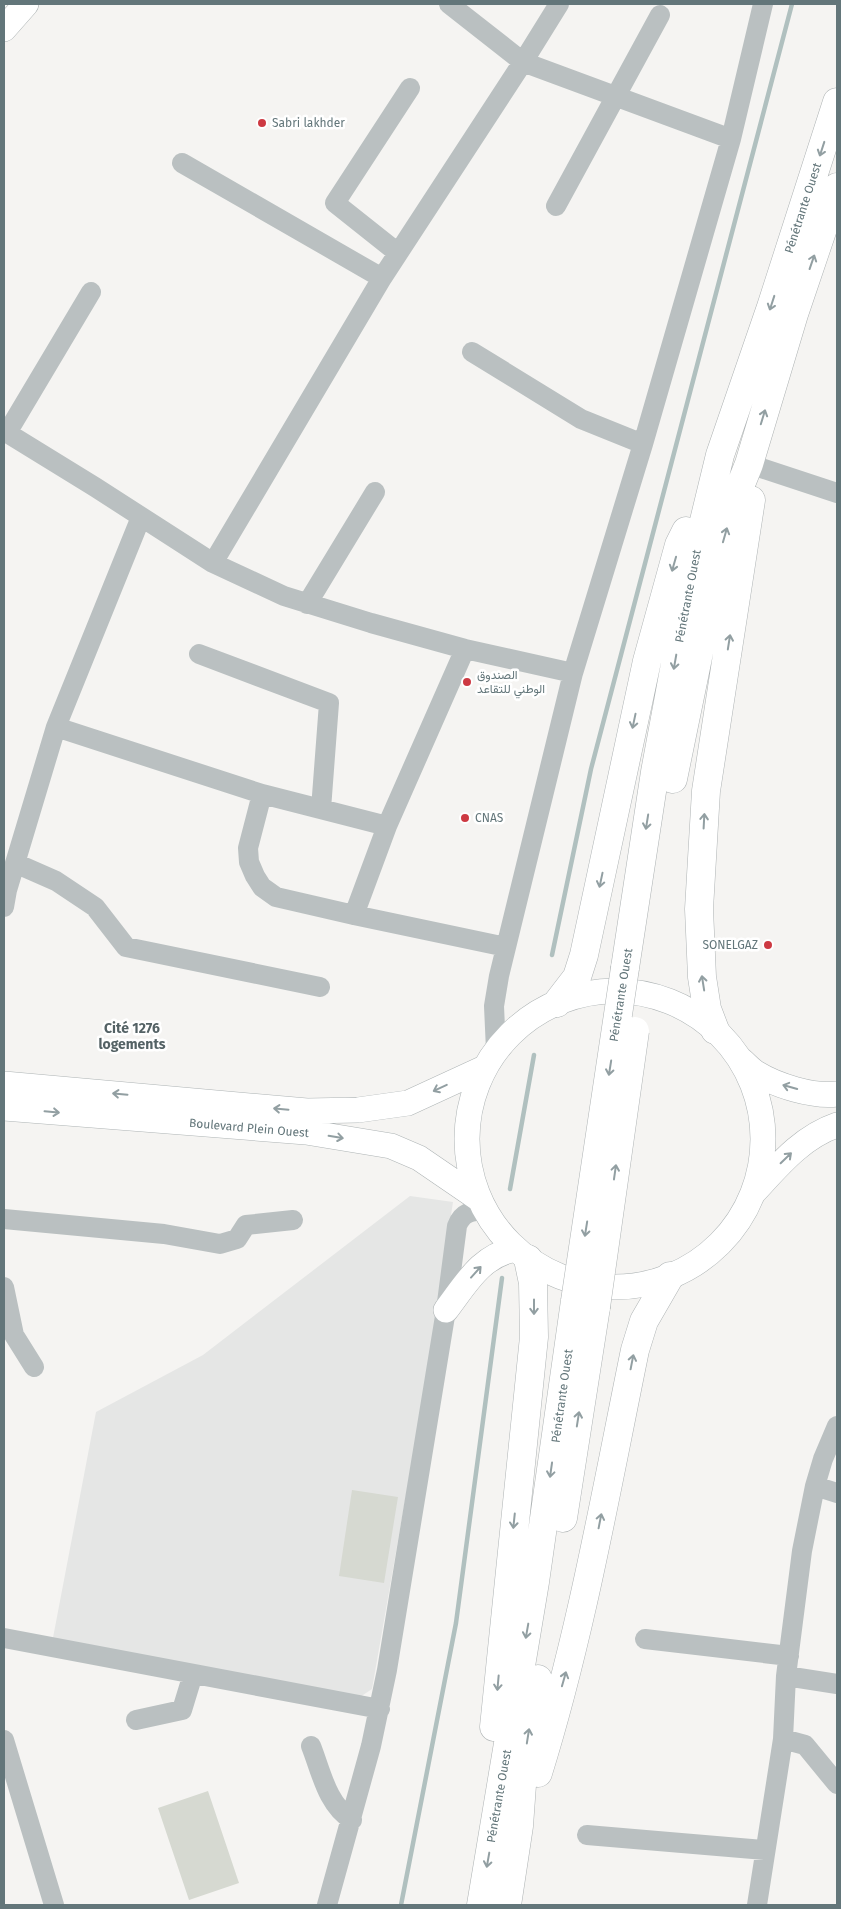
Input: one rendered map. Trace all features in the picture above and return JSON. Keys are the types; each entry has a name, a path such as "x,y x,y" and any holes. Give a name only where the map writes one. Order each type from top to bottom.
{"highway":[{"name":"Pénétrante Ouest","path":"479,1901 507,1826 523,1771 585,1304 634,973 655,772 694,562 720,455 771,307 837,102"},
{"name":"Pénétrante Ouest","path":"634,973 717,565 737,494 749,464 794,314 837,187"},
{"path":"557,1003 576,977 584,955 647,661 679,545 720,455"},
{"path":"715,1030 707,1008 702,977 699,909 706,791 751,496 749,464"},
{"path":"507,1826 490,1766 534,1337 534,1283 522,1254"},
{"path":"507,1826 538,1771 568,1666 595,1546 635,1350 644,1320 670,1276"},
{"name":"Pénétrante Ouest","path":"507,1826 507,1905"}],"main road":[{"path":"4,29 26,4"},
{"path":"740,1059 755,1090 762,1124 762,1159 753,1193 739,1220 720,1243 697,1262 670,1276 634,1286 597,1286 561,1277 522,1254 499,1231 482,1205 469,1167 466,1133 472,1099 490,1059 517,1027 557,1003 589,993 623,991 656,997 687,1010 715,1030 740,1059 756,1073 786,1086 826,1096 837,1094"},
{"name":"Boulevard Plein Ouest","path":"4,1084 307,1111 358,1110 408,1103 490,1059"},
{"name":"Boulevard Plein Ouest","path":"4,1108 306,1132 391,1146 419,1158 482,1205"},
{"path":"753,1193 786,1157 826,1129 837,1125"},
{"path":"446,1310 474,1274 486,1262 500,1253 522,1254"}],"street":[{"path":"449,4 523,62 731,138"},
{"path":"213,563 398,252 559,4"},
{"path":"490,1059 494,1006 499,976 574,673 643,444 731,138 763,4"},
{"path":"556,206 614,96 660,15"},
{"path":"398,252 336,203 410,88"},
{"path":"182,163 382,278"},
{"path":"90,292 5,432 95,486 213,563 284,596 465,649 574,673"},
{"path":"472,352 581,419 643,444"},
{"path":"749,464 837,493"},
{"path":"307,604 375,492"},
{"path":"5,895 56,726 141,517"},
{"path":"354,915 387,826 465,649"},
{"path":"199,654 328,703 320,809"},
{"path":"56,726 262,794 387,826"},
{"path":"262,794 248,848 249,862 262,887 276,897 506,947"},
{"path":"15,863 56,881 95,907 126,947 320,987"},
{"path":"327,1905 352,1820 380,1709 446,1310 459,1220 482,1205"},
{"path":"4,1219 164,1234 220,1244 237,1239 246,1225 293,1220"},
{"path":"4,1287 14,1335 34,1367"},
{"path":"757,1905 783,1739 786,1676 802,1551 815,1486 823,1459 837,1426"},
{"path":"815,1486 837,1493"},
{"path":"4,1638 380,1709"},
{"path":"645,1639 789,1656"},
{"path":"136,1720 182,1710 193,1674"},
{"path":"786,1676 837,1684"},
{"path":"783,1739 805,1745 837,1784"},
{"path":"4,1740 54,1905"},
{"path":"311,1746 333,1802 344,1815 352,1820"},
{"path":"587,1835 766,1850"}],"shaded area":[{"path":"410,1196 453,1202 424,1392 372,1689 360,1697 52,1643 96,1412 203,1355"},
{"path":"352,1490 398,1497 384,1583 339,1576"},
{"path":"208,1791 239,1883 189,1900 158,1808"}],"waterway":[{"path":"552,955 591,769 792,4"},
{"path":"510,1189 534,1055"},
{"path":"401,1905 456,1623 502,1278"}],"place":[{"name":"Sabri lakhder","path":"262,123"},
{"name":"الصندوق الوطني للتقاعد","path":"467,682"},
{"name":"CNAS","path":"465,818"},
{"name":"SONELGAZ","path":"768,945"}],"district":[{"name":"Cité 1276 logements","path":"132,1036"}]}
